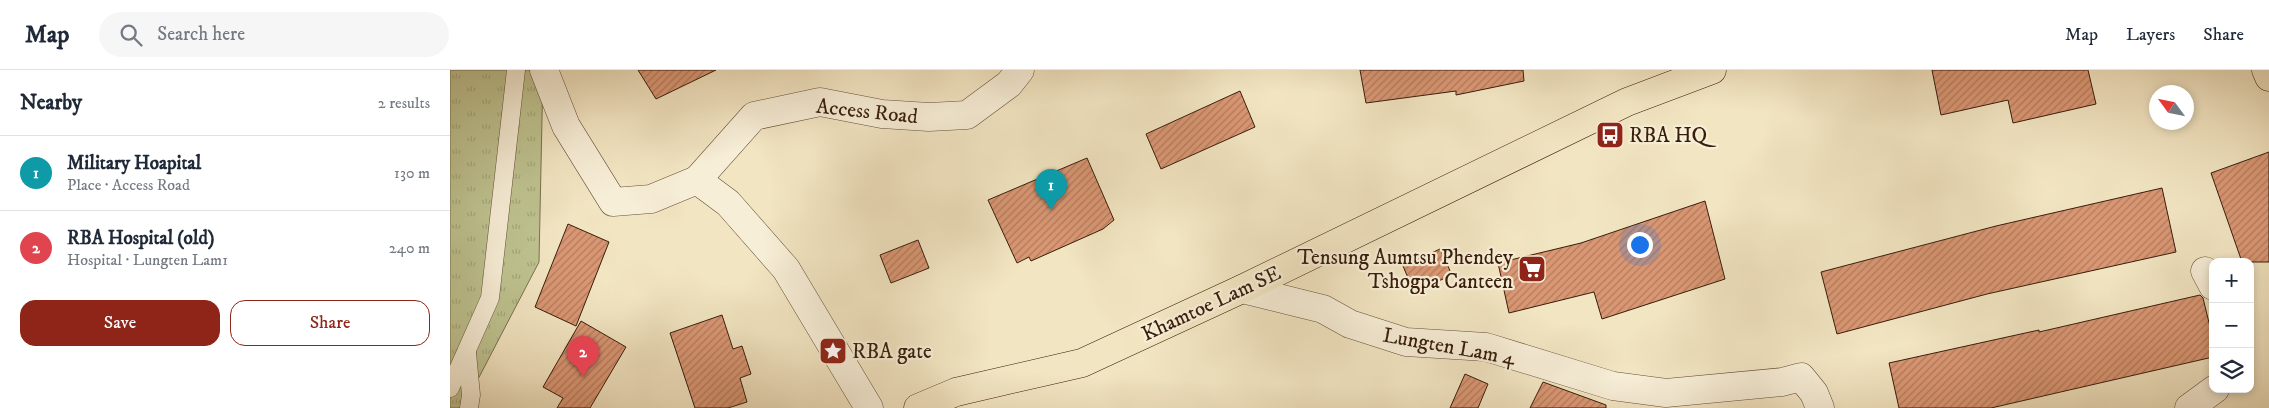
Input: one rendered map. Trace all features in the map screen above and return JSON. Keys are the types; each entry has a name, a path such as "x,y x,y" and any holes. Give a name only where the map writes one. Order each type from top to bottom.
{"main road":[{"name":"Khamtoe Lam SE","path":"918,408 956,392 1082,363 1242,289 1627,102 1712,70"},
{"path":"2266,70 2269,77"}],"street":[{"path":"544,70 566,126 613,202 652,199 697,180 728,203 786,269 869,408"},
{"name":"Access Road","path":"697,180 754,116 820,102 882,114 929,117 967,115 1009,84 1020,70"},
{"name":"Lungten Lam 4","path":"1242,289 1323,309 1350,324 1406,342 1486,347 1620,388 1666,393 1782,382 1800,377 1814,393 1820,408"},
{"path":"2189,408 2209,393"}],"lane":[{"path":"450,388 490,298 516,70"},
{"path":"467,350 471,395 469,408"}],"green space":[{"path":"450,70 543,70 539,262 463,408 450,408"}],"building":[{"path":"638,70 716,70 656,99"},
{"path":"1360,70 1523,70 1524,81 1456,95 1456,91 1366,103"},
{"path":"1932,70 2088,70 2096,104 2013,123 2008,100 1941,115"},
{"path":"1240,91 1255,127 1161,169 1146,134"},
{"path":"2269,152 2269,262 2254,262 2254,258 2241,258 2211,173"},
{"path":"1087,158 1114,220 1103,229 1031,261 1029,257 1017,263 988,200"},
{"path":"2162,188 2176,252 1987,294 1837,334 1821,272 1996,226"},
{"path":"1705,201 1725,279 1602,319 1594,292 1509,313 1498,263 1581,243"},
{"path":"568,224 609,242 576,326 535,307"},
{"path":"918,240 929,268 891,283 880,255"},
{"path":"1440,249 1452,275 1414,292 1403,266"},
{"path":"2200,295 2203,298 2209,323 2209,358 1991,408 1899,408 1889,363 2039,330 2039,332"},
{"path":"722,315 733,349 742,346 751,374 740,378 747,402 728,408 695,408 670,333"},
{"path":"581,321 626,347 590,408 557,408 563,398 543,387"},
{"path":"1465,374 1488,384 1478,408 1450,408"},
{"path":"1543,382 1606,405 1606,408 1530,408"}],"place":[{"name":"RBA HQ","path":"1610,135"},
{"name":"Military Hoapital","path":"1051,210"},
{"name":"Tensung Aumtsu Phendey Tshogpa Canteen","path":"1532,269"},
{"name":"RBA gate","path":"833,351"},
{"name":"RBA Hospital (old)","path":"583,377"}]}
